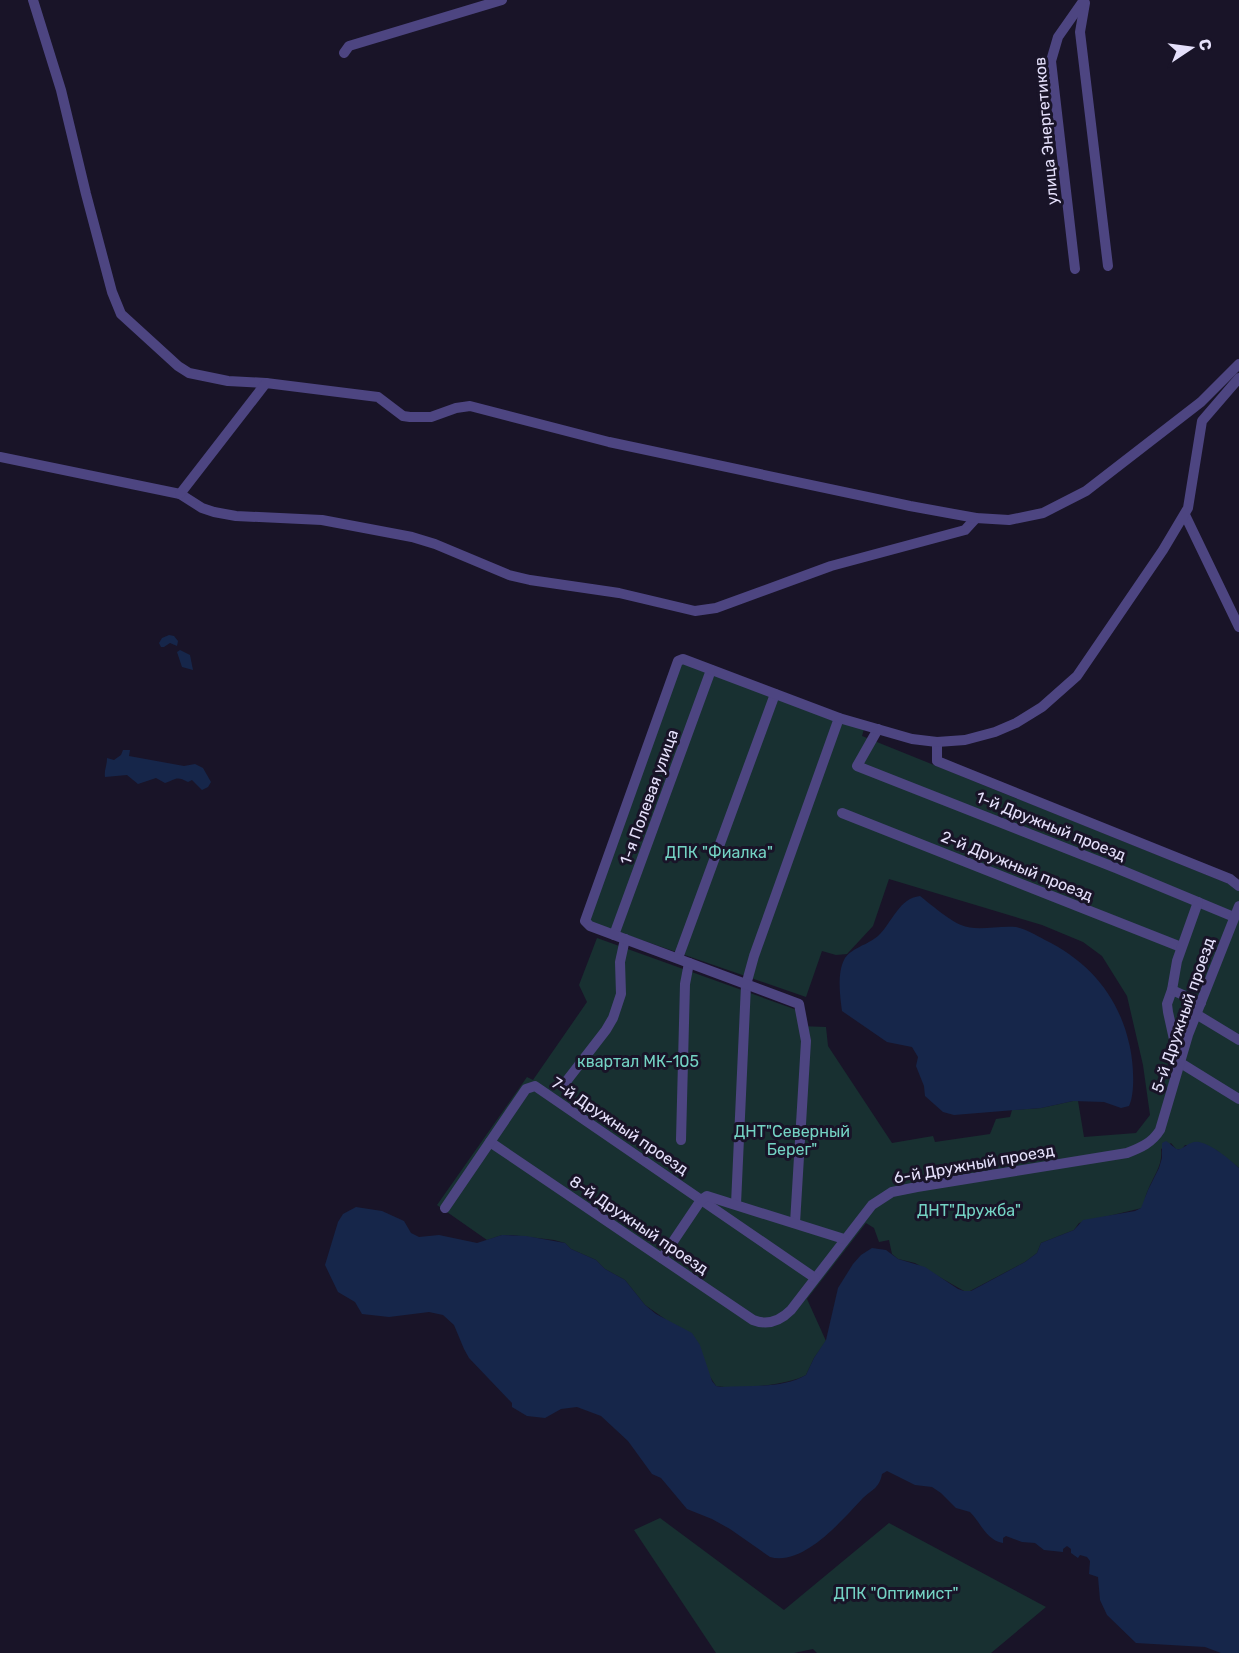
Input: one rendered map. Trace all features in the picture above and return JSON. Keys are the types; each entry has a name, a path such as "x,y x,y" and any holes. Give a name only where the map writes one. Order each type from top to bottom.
{"street":[{"path":"33,0 61,90 114,299 121,314 178,366 189,373 228,381 266,383 378,397 403,416 410,417 431,417 456,408 470,406 609,442 976,518 1002,520 1033,516 1086,491 1201,402 1239,364"},
{"path":"344,53 349,46 502,0"},
{"path":"1085,0 1080,32 1108,266"},
{"name":"улица Энергетиков","path":"1075,269 1051,61 1058,37 1085,0"},
{"path":"795,1223 806,1041 799,1004 586,924 585,917 678,661 683,659 839,718 912,740 937,742 965,740 1006,728 1030,715 1058,694 1077,676 1096,650 1185,514 1190,501 1202,421 1239,378"},
{"path":"180,494 266,383"},
{"path":"0,457 180,494 202,508 214,512 236,516 322,520 412,537 435,544 509,575 619,593 695,611 716,608 831,566 965,530 976,518"},
{"path":"1185,514 1239,627"},
{"name":"1-я Полевая улица","path":"565,1083 613,1018 621,994 619,937 711,669"},
{"path":"681,1140 685,984 683,960 774,694"},
{"path":"736,1203 746,985 754,956 839,718"},
{"name":"1-й Дружный проезд","path":"879,729 856,766 1234,917"},
{"path":"937,742 938,760 1230,879 1239,886"},
{"name":"2-й Дружный проезд","path":"842,813 1181,947"},
{"path":"1198,902 1181,947 1167,1008 1179,1062 1239,1099"},
{"name":"5-й Дружный проезд","path":"1158,1134 1179,1062 1239,906"},
{"path":"1172,990 1239,1040"},
{"name":"7-й Дружный проезд","path":"445,1208 526,1089 535,1086 815,1278"},
{"name":"6-й Дружный проезд","path":"775,1321 791,1310 844,1239 878,1200 892,1192 1126,1153 1148,1144 1158,1134"},
{"name":"8-й Дружный проезд","path":"490,1142 753,1320 761,1323 775,1321"},
{"path":"662,1258 701,1200 711,1196 844,1239"}],"green space":[{"path":"675,658 864,729 862,736 1239,888 1239,1168 1216,1150 1185,1145 1182,1149 1176,1149 1171,1143 1161,1149 1159,1165 1142,1208 1079,1223 1074,1230 1041,1243 1037,1253 1025,1262 970,1291 964,1291 915,1263 898,1259 892,1254 889,1240 879,1242 874,1228 866,1223 807,1299 826,1341 806,1375 788,1382 749,1387 716,1386 665,1319 645,1305 625,1280 605,1269 596,1260 571,1249 565,1243 554,1240 502,1235 487,1240 437,1205 527,1077 533,1080 587,1002 579,985 597,938 797,1010 799,1026 826,1027 828,1046 892,1143 933,1136 935,1142 990,1134 996,1119 1010,1117 1012,1110 1041,1108 1073,1101 1078,1101 1084,1137 1136,1133 1150,1115 1143,1065 1127,996 1102,956 1083,942 1042,925 889,879 873,926 847,954 836,955 822,951 806,997 581,919"},
{"name":"ДПК \"Оптимист\"","path":"660,1518 784,1610 889,1523 1046,1607 991,1653 817,1653 813,1649 794,1653 716,1653 634,1530"}],"water":[{"path":"169,635 174,636 178,641 177,646 170,643 161,647 159,643 162,638"},
{"path":"180,650 190,655 193,670 182,667 177,652"},
{"path":"123,750 130,750 129,756 184,766 195,764 203,768 211,782 202,790 192,780 188,782 178,778 165,783 156,778 138,784 127,775 105,777 107,758 114,760 121,755"},
{"path":"920,896 940,912 967,927 1016,927 1027,931 1061,948 1088,969 1109,995 1124,1026 1133,1066 1133,1092 1129,1106 1121,1108 1104,1102 1073,1101 1041,1108 954,1115 943,1112 925,1096 924,1086 916,1066 918,1057 912,1047 887,1042 842,1011 840,985 840,972 847,956 878,936 907,901"},
{"path":"1166,1141 1179,1149 1195,1142 1210,1146 1239,1168 1239,1653 1221,1653 1205,1647 1136,1643 1107,1615 1100,1600 1098,1577 1089,1574 1090,1561 1087,1557 1080,1555 1078,1558 1067,1546 1063,1552 1044,1550 1035,1543 1022,1542 1006,1536 1003,1538 1003,1543 997,1541 988,1535 970,1512 956,1508 932,1487 915,1485 887,1471 882,1474 875,1488 821,1540 796,1555 783,1558 770,1557 730,1529 687,1509 661,1478 652,1474 628,1441 601,1416 577,1407 561,1409 545,1418 527,1416 512,1407 512,1403 469,1358 454,1325 443,1315 429,1312 389,1317 362,1314 355,1302 338,1292 325,1265 338,1222 343,1214 356,1207 382,1211 404,1221 411,1233 419,1237 439,1235 477,1243 502,1235 526,1236 565,1243 571,1249 596,1260 605,1269 625,1280 645,1305 656,1314 692,1333 700,1345 712,1381 716,1386 765,1386 787,1382 806,1375 826,1340 838,1288 853,1264 872,1248 886,1250 898,1259 925,1267 958,1289 971,1291 1025,1262 1037,1253 1041,1243 1074,1230 1083,1220 1141,1208 1159,1168 1162,1143"}],"park label":[{"name":"ДПК \"Фиалка\"","path":"719,852"},
{"name":"квартал МК-105","path":"638,1061"},
{"name":"ДНТ\"Северный Берег\"","path":"792,1140"},
{"name":"ДНТ\"Дружба\"","path":"969,1210"}]}
